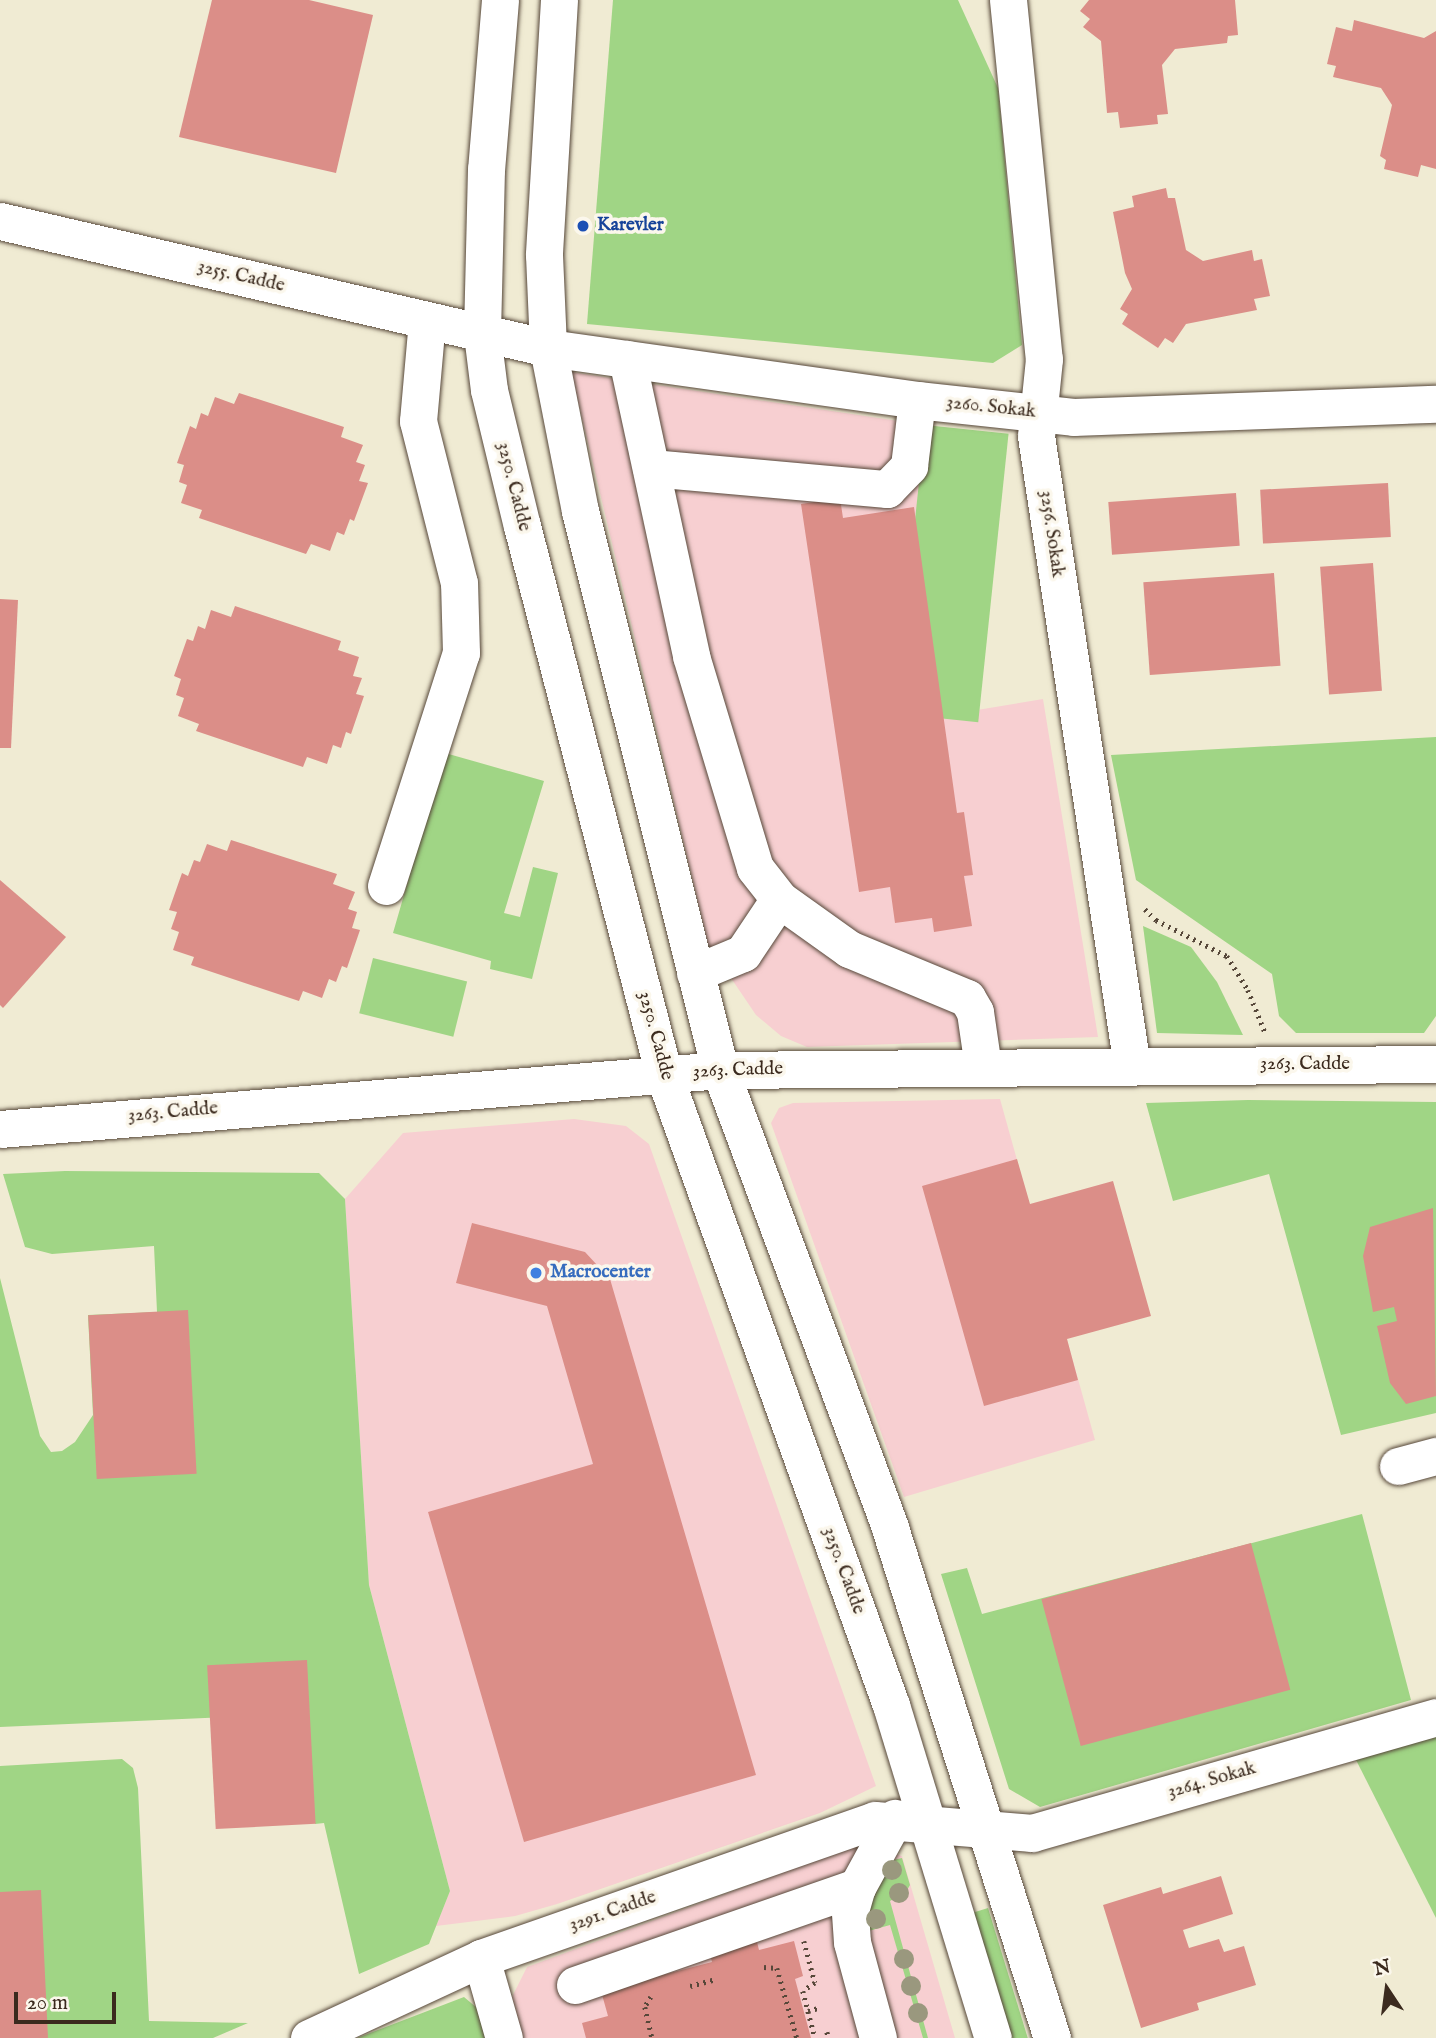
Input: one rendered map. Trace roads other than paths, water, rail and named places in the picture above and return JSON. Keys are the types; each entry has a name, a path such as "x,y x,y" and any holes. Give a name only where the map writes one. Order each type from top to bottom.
{"street":[{"name":"3250. Cadde","path":"499,0 486,169 482,334 489,390 664,1075 891,1705 911,1820 993,2038"},
{"path":"559,0 544,255 548,348 562,432 720,1070 890,1528 1052,2038"},
{"name":"3256. Sokak","path":"1008,0 1044,359 1037,412 1038,450 1132,1066"},
{"name":"3255. Cadde","path":"0,221 548,348"},
{"path":"386,886 462,639 459,583 418,421 428,321"},
{"name":"3260. Sokak","path":"548,348 917,400 1073,417 1436,404"},
{"path":"627,359 691,656 748,851 779,899 849,948 967,998 975,1012 983,1067"},
{"path":"651,468 887,489 909,466 917,400"},
{"path":"695,973 743,953 779,899"},
{"name":"3263. Cadde","path":"0,1129 720,1070 1436,1064"},
{"path":"1398,1466 1436,1456"},
{"name":"3264. Sokak","path":"911,1820 1032,1833 1436,1717"},
{"name":"3291. Cadde","path":"309,2038 481,1958 875,1820 911,1820"},
{"path":"878,2038 850,1928 857,1887 911,1820"},
{"path":"575,1985 857,1887"},
{"path":"481,1958 504,2038"}],"place":[{"name":"Karevler","path":"583,226"},
{"name":"Macrocenter","path":"536,1273"}]}
